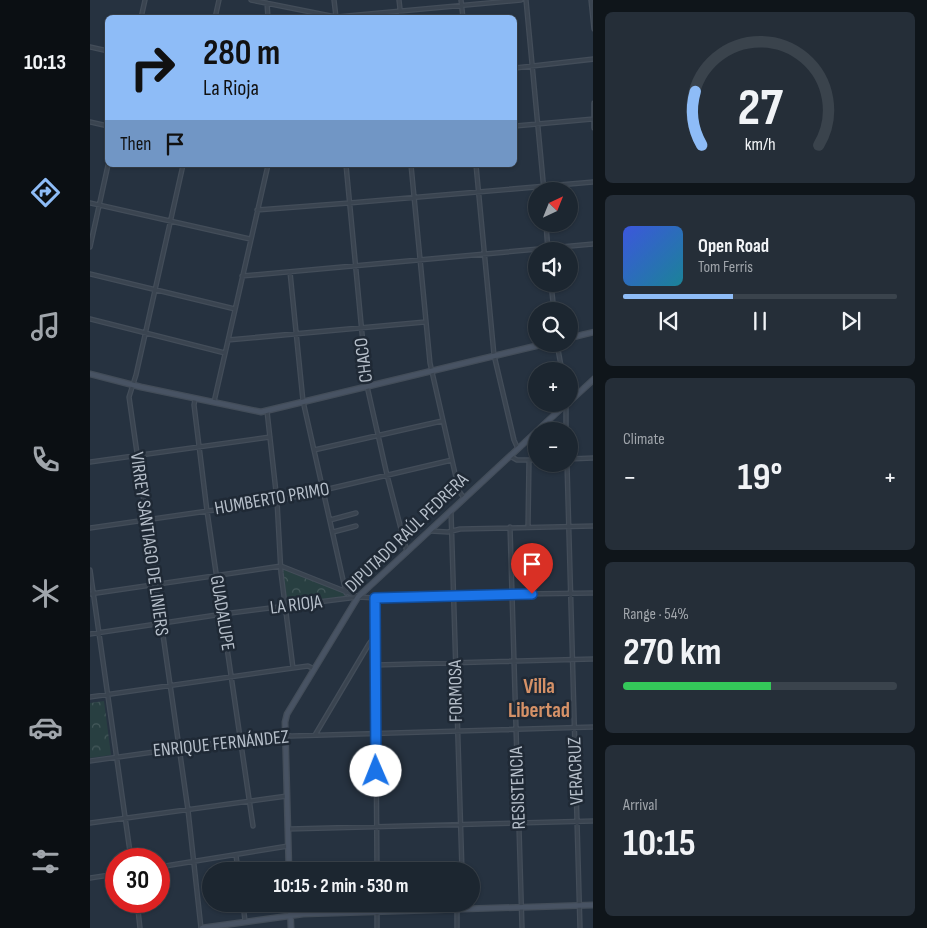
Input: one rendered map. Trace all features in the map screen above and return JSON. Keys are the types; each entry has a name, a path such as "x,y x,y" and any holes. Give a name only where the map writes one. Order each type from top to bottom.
{"street":[{"path":"142,15 144,0"},
{"path":"216,15 219,0"},
{"path":"252,0 326,15"},
{"path":"334,0 336,15"},
{"path":"399,0 401,15"},
{"path":"461,0 463,15"},
{"path":"357,15 521,0"},
{"path":"526,0 542,182"},
{"path":"590,0 593,29"},
{"path":"267,3 268,15"},
{"path":"90,47 105,50"},
{"path":"517,68 593,59"},
{"path":"593,103 593,128"},
{"path":"517,126 593,119"},
{"path":"90,122 105,125"},
{"path":"90,247 108,167"},
{"name":"VIRREY SANTIAGO DE LINIERS","path":"183,167 129,397 188,810 201,928"},
{"path":"214,403 268,167"},
{"name":"CHACO","path":"346,167 367,386 377,435 407,552"},
{"path":"411,167 431,370 459,491 464,498"},
{"path":"476,167 494,355 514,440 518,449"},
{"path":"578,184 593,182"},
{"path":"257,210 528,190"},
{"path":"90,203 250,239"},
{"path":"578,246 593,244"},
{"path":"242,276 420,259 528,251"},
{"path":"290,272 303,401 346,593"},
{"path":"90,274 234,309"},
{"path":"90,319 225,353"},
{"path":"228,340 425,322"},
{"path":"578,336 593,332"},
{"path":"90,374 257,412 528,348"},
{"name":"DIPUTADO RAÚL PEDRERA","path":"578,393 593,379"},
{"name":"GUADALUPE","path":"195,399 198,448 253,826"},
{"path":"267,411 277,501 284,606 293,668"},
{"name":"DIPUTADO RAÚL PEDRERA","path":"547,422 557,412"},
{"path":"314,450 442,421"},
{"path":"90,462 270,437"},
{"name":"DIPUTADO RAÚL PEDRERA","path":"289,862 285,722 287,714 358,597 528,440"},
{"path":"510,456 517,460 528,460"},
{"path":"578,459 593,458"},
{"name":"HUMBERTO PRIMO","path":"90,528 277,501 452,460"},
{"path":"528,527 529,472"},
{"name":"VERACRUZ","path":"567,472 580,928"},
{"name":"FORMOSA","path":"451,511 462,862"},
{"path":"330,520 356,513"},
{"path":"333,532 356,526"},
{"path":"430,531 510,527 593,526"},
{"name":"RESISTENCIA","path":"510,527 522,928"},
{"path":"92,594 281,566 358,597"},
{"path":"90,570 129,848"},
{"name":"LA RIOJA","path":"90,634 223,614 358,597 593,593"},
{"path":"375,598 377,862"},
{"path":"315,735 375,636"},
{"path":"376,665 593,659"},
{"path":"90,697 305,666 314,668"},
{"name":"ENRIQUE FERNÁNDEZ","path":"90,761 280,734 315,735 593,727"},
{"path":"90,823 288,796"},
{"path":"289,829 593,821"},
{"path":"170,865 289,846"},
{"path":"236,855 237,862"},
{"path":"90,878 105,876"},
{"path":"480,906 593,905"},
{"path":"243,912 245,921"},
{"path":"201,928 290,915 377,912 377,928"},
{"path":"456,912 457,928"},
{"path":"138,913 140,928"},
{"path":"290,915 291,928"}],"green space":[{"path":"281,566 358,597 284,606"},
{"path":"104,701 111,755 90,758 90,703"}],"district":[{"name":"Villa Libertad","path":"539,698"}],"route":[{"path":"376,771 375,598 532,594"}]}
